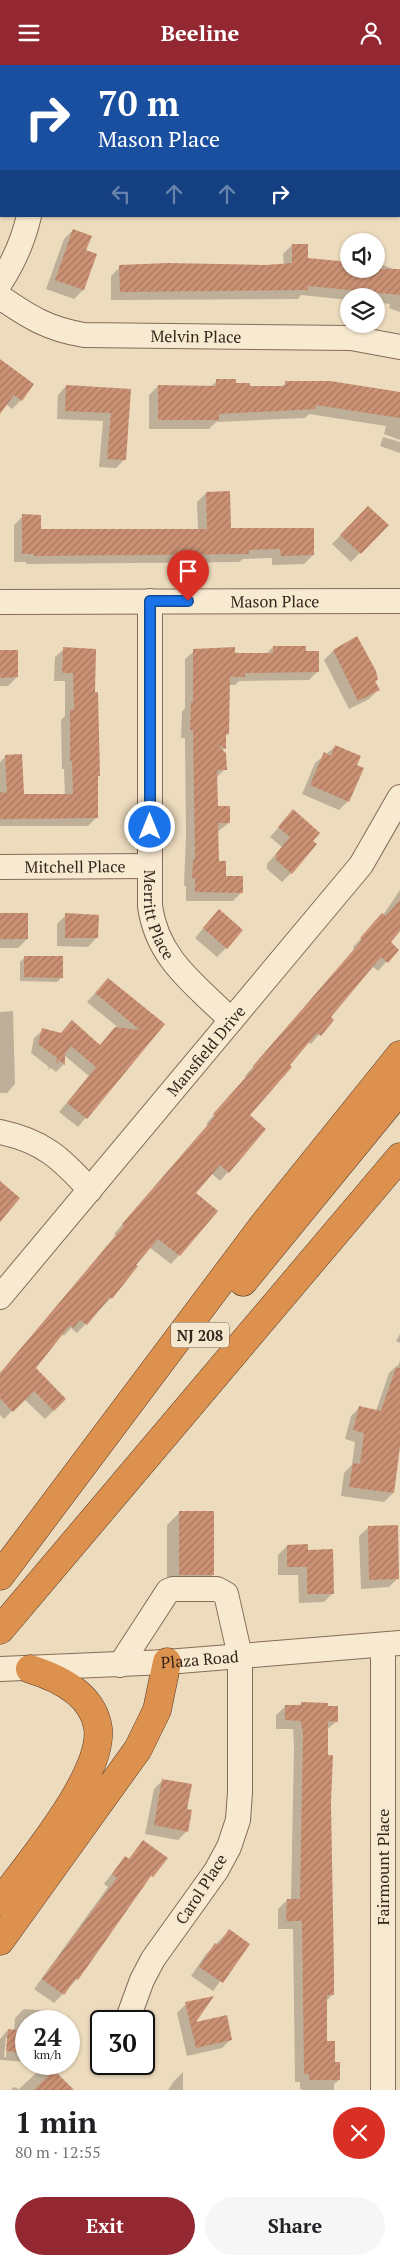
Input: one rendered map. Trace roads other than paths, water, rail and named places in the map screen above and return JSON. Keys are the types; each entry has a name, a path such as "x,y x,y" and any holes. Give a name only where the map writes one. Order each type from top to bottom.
{"highway":[{"path":"0,1578 264,1224 400,1055"},
{"name":"NJ 208","path":"0,1578 400,1090"},
{"name":"NJ 208","path":"4,1625 400,1157"},
{"path":"0,1941 138,1749 157,1710 168,1662"},
{"path":"0,1902 79,1790 97,1748 98,1729 93,1712 78,1694 66,1683 30,1669"}],"street":[{"path":"0,283 11,266 24,238 28,217"},
{"name":"Melvin Place","path":"0,297 34,321 58,330 84,335 351,338 400,347"},
{"name":"Merritt Place","path":"150,601 150,906 153,925 160,942 170,958 232,1020"},
{"name":"Mason Place","path":"0,602 400,601"},
{"name":"Mansfield Drive","path":"0,1297 362,865 400,797"},
{"name":"Mitchell Place","path":"0,867 150,866"},
{"path":"0,1132 43,1146 62,1159 90,1189"},
{"name":"Carol Place","path":"120,1665 168,1591 173,1589 217,1589 224,1592 240,1656 240,1792 238,1820 229,1847 216,1871 153,1959 142,1980 131,2010"},
{"name":"Plaza Road","path":"0,1669 168,1662 392,1644"},
{"name":"Fairmount Place","path":"383,2090 392,1644"}]}
